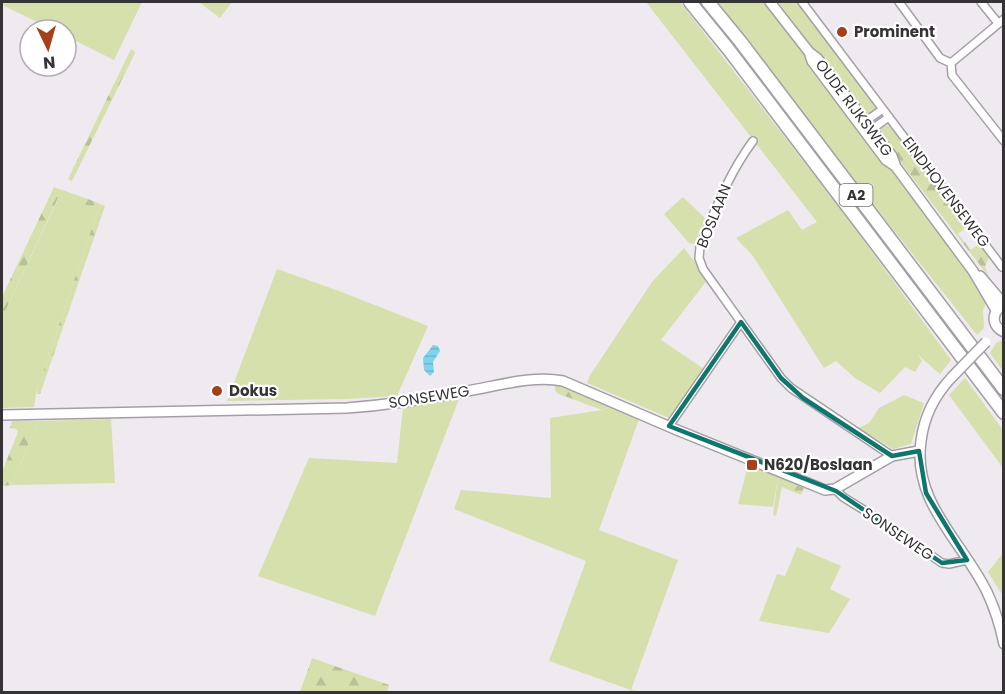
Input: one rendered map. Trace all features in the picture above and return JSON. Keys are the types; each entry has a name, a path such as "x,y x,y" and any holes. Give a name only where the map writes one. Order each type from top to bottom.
{"highway":[{"name":"A2","path":"690,2 729,50 1004,413"},
{"name":"A2","path":"708,2 1004,389"}],"main road":[{"name":"OUDE RIJKSWEG","path":"770,2 809,52 817,58 886,160 896,167 1001,306"},
{"path":"1001,306 994,320 1000,329 952,376 936,396 922,430 919,451 921,478 932,507 1000,612 1004,644"},
{"name":"SONSEWEG","path":"2,415 347,408 402,403 542,379 563,381 825,490 835,489"},
{"path":"835,489 892,456 919,451"}],"street":[{"name":"EINDHOVENSEWEG","path":"802,2 1002,267"},
{"path":"899,2 940,58 951,63"},
{"path":"951,63 1001,21 981,2"},
{"path":"951,63 952,75 1004,141"},
{"path":"866,128 883,109"},
{"path":"866,128 889,117"},
{"name":"BOSLAAN","path":"753,141 740,158 724,189 700,247 699,258 703,269 791,388 892,456"},
{"path":"669,426 741,322"},
{"name":"SONSEWEG","path":"835,489 843,497 942,563 949,564 967,560"}],"highlighted area":[{"path":"741,322 781,378 803,398 892,456 919,451 926,493 967,560 942,563 836,491 669,426"}],"green space":[{"path":"2,2 142,2 114,60 78,42 78,18 29,18 2,5"},
{"path":"199,2 232,2 220,18"},
{"path":"646,2 680,2 846,216 951,360 940,374 918,355 922,361 915,372 905,367 880,393 855,378 836,361 824,368 753,256 736,238 788,210 802,230 817,222"},
{"path":"716,2 765,2 967,270 987,302 983,310 984,328 977,335 880,213"},
{"path":"778,2 798,2 877,109 871,114 864,115"},
{"path":"131,49 135,52 134,55 72,181 68,179"},
{"path":"890,125 966,227 958,234 971,250 979,244 989,257 985,267 989,277 878,133 883,127"},
{"path":"54,187 96,202 93,207 58,198 2,318 2,297"},
{"path":"59,197 93,207 96,202 100,204 37,389 34,407 2,408 2,318"},
{"path":"683,197 706,219 695,244 689,243 664,214"},
{"path":"100,204 105,206 40,394 37,394 37,389"},
{"path":"684,248 708,279 661,340 704,369 669,418 587,383 652,282"},
{"path":"277,269 428,326 397,396 227,401"},
{"path":"1000,341 1003,342 1003,371 990,353"},
{"path":"965,378 1003,430 1003,468 949,395"},
{"path":"555,384 611,407 602,410 559,394 555,391"},
{"path":"904,395 924,403 911,444 893,449 858,428 869,423 879,408"},
{"path":"459,399 375,616 258,576 309,458 397,463 403,408"},
{"path":"611,407 639,419 599,530 678,560 631,690 549,661 586,561 454,509 461,490 551,498 550,418"},
{"path":"111,419 115,483 12,485 38,421"},
{"path":"12,421 38,421 12,485 2,486 2,472 18,432 10,428"},
{"path":"748,465 778,477 773,507 738,504"},
{"path":"778,477 804,488 801,495 782,487 776,516 773,515"},
{"path":"797,547 841,566 830,589 850,599 829,633 759,621 777,574 785,576"},
{"path":"1003,553 1004,596 988,572"},
{"path":"312,658 389,685 387,692 300,692"}],"water":[{"path":"433,345 438,346 440,351 433,362 434,372 430,376 424,370 423,358"}],"place":[{"name":"Prominent","path":"842,32"},
{"name":"Dokus","path":"217,391"},
{"name":"N620/Boslaan","path":"752,465"}]}
